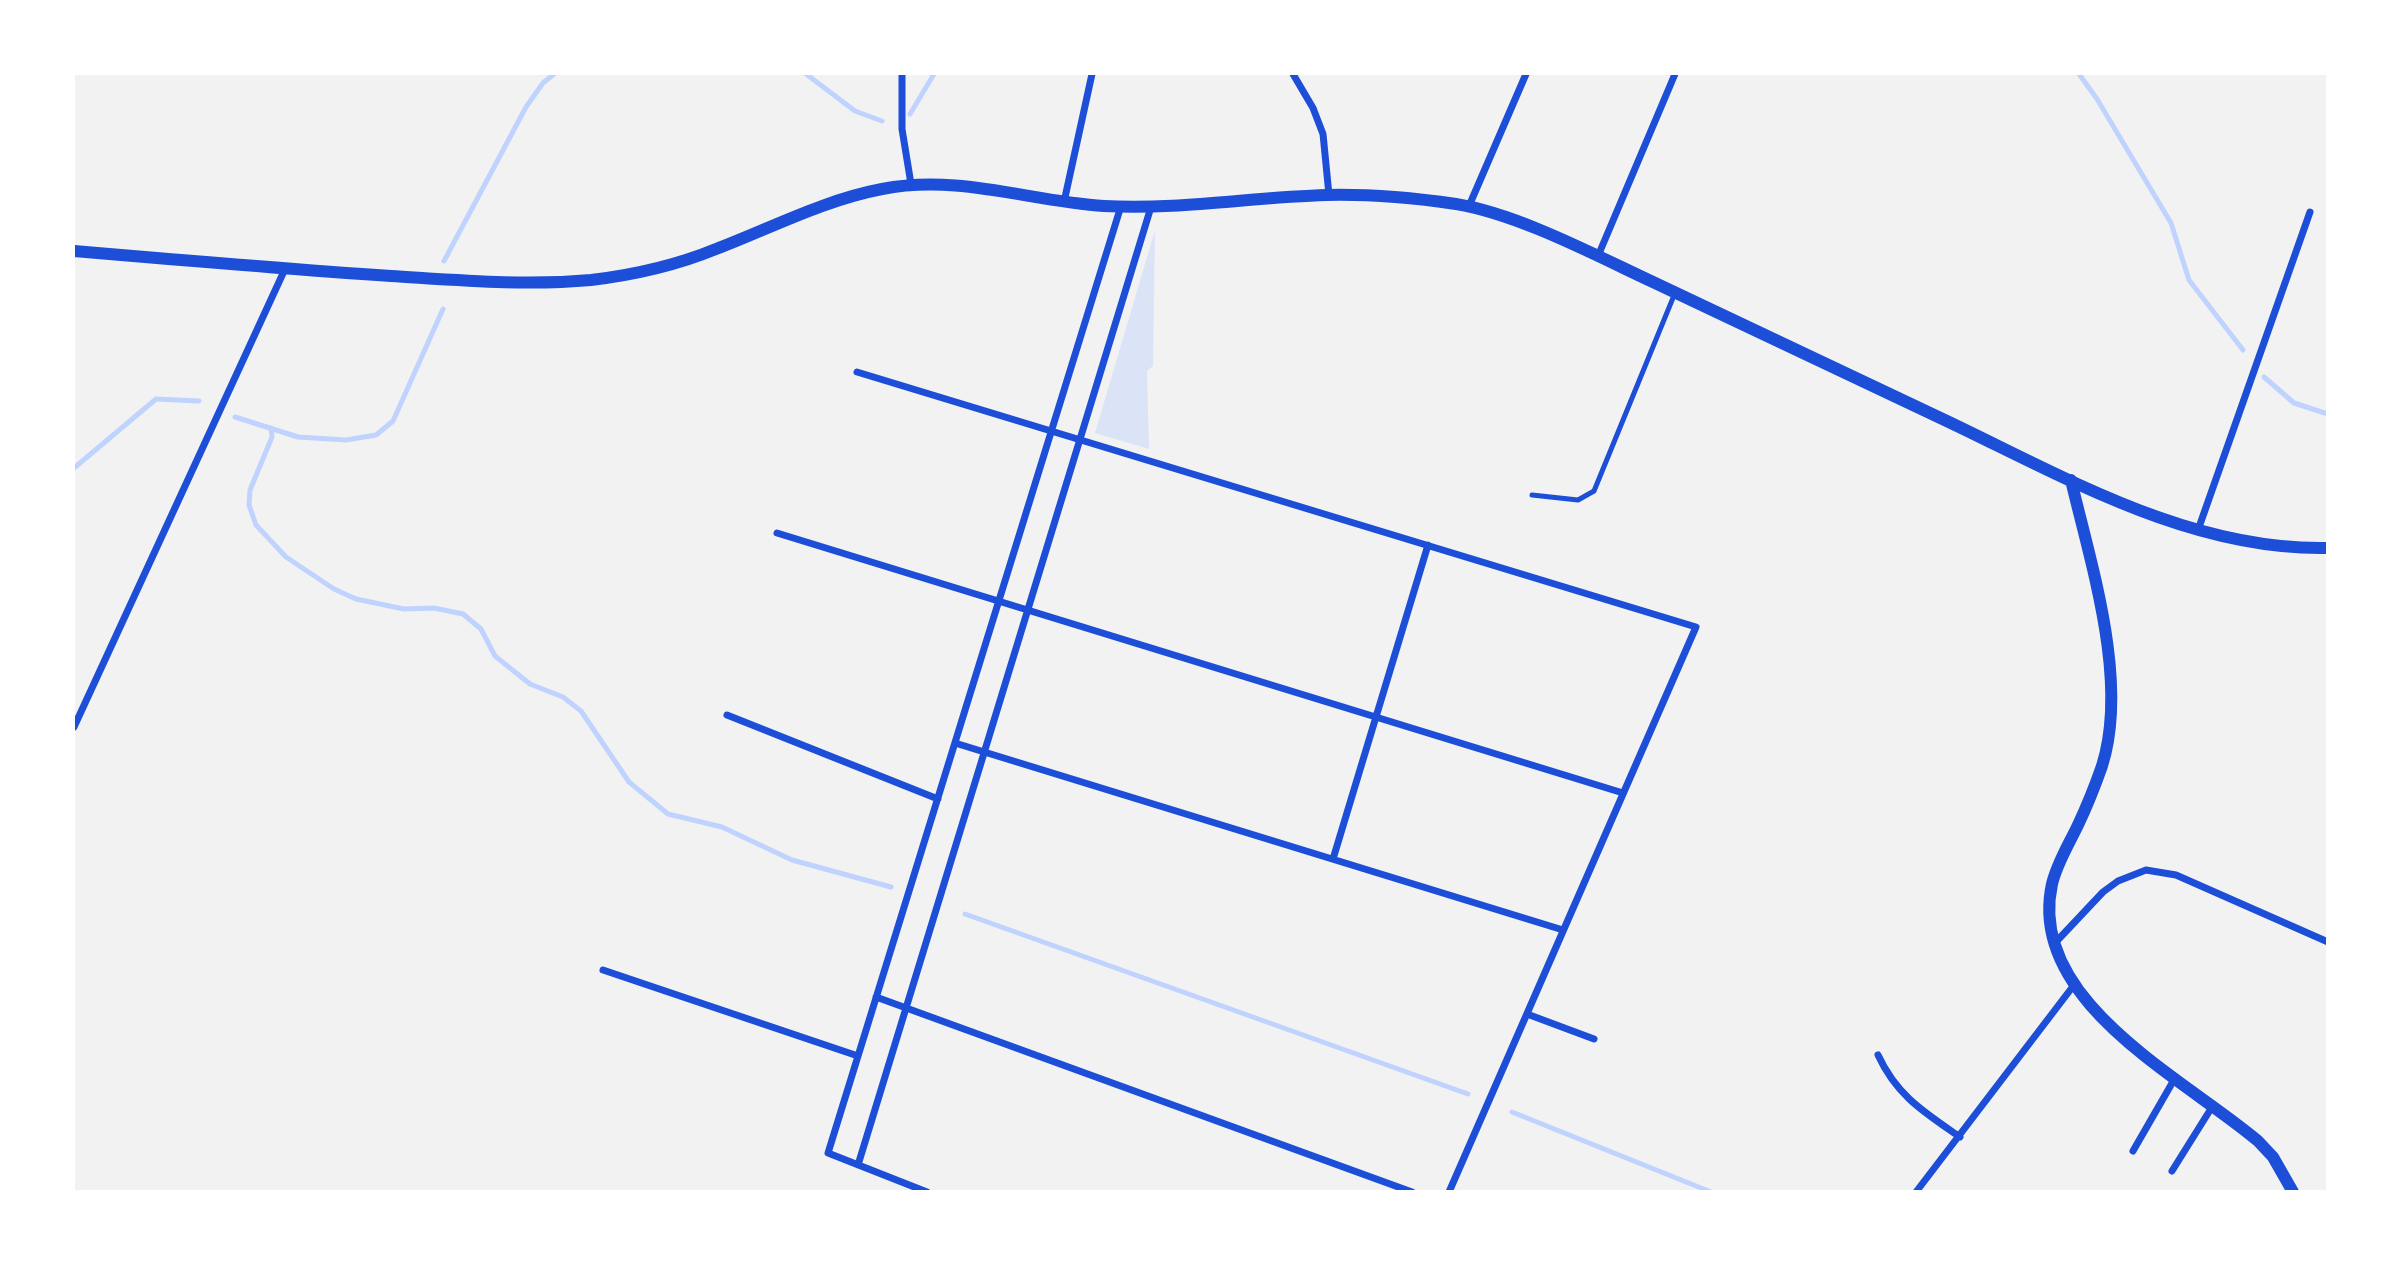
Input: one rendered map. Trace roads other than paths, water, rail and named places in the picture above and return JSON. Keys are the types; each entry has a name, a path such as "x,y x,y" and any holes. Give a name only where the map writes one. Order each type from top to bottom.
{"street":[{"path":"902,74 902,129 911,184"},
{"path":"1064,202 1092,74"},
{"path":"1293,74 1313,108 1323,134 1329,195"},
{"path":"1469,206 1526,74"},
{"path":"1598,256 1675,74"},
{"path":"74,251 285,269 530,283 596,279 686,260 820,207 875,190 911,184 961,184 1064,202 1121,206 1329,195 1427,200 1469,206 1504,217 1598,256 2071,480 2161,518 2198,531 2253,544 2287,548 2328,548"},
{"path":"927,1192 828,1153 1121,206"},
{"path":"858,1165 1151,206"},
{"path":"2198,531 2309,212"},
{"path":"74,727 285,269"},
{"path":"857,372 1696,627 1449,1192"},
{"path":"2071,480 2100,604 2109,664 2112,710 2110,738 2102,766 2052,884 2049,913 2054,945 2074,985 2103,1019 2258,1141 2273,1157 2293,1192"},
{"path":"777,533 1623,793"},
{"path":"1333,859 1428,545"},
{"path":"727,715 938,799"},
{"path":"955,743 1563,930"},
{"path":"2054,945 2103,892 2118,881 2146,870 2176,875 2328,942"},
{"path":"603,970 858,1056"},
{"path":"1916,1192 2074,985"},
{"path":"876,997 1412,1192"},
{"path":"1527,1014 1594,1039"},
{"path":"1878,1055 1904,1096 1960,1137"},
{"path":"2133,1151 2175,1078"},
{"path":"2172,1171 2212,1107"}],"lane":[{"path":"1532,495 1578,500 1594,491 1675,293"}],"waterway":[{"path":"444,261 526,107 543,83 554,74"},
{"path":"806,74 855,111 882,121"},
{"path":"910,114 934,74"},
{"path":"2079,74 2097,99 2171,223 2189,280 2243,350"},
{"path":"235,417 298,437 346,440 376,435 393,421 443,309"},
{"path":"2264,377 2294,403 2328,414"},
{"path":"74,468 156,399 199,401"},
{"path":"271,428 272,437 250,490 249,505 256,525 286,557 334,589 356,599 404,609 434,608 463,614 481,629 495,656 530,684 563,697 581,711 629,782 668,814 722,827 792,860 891,887"},
{"path":"965,914 1468,1094"},
{"path":"1512,1112 1711,1192"}]}
